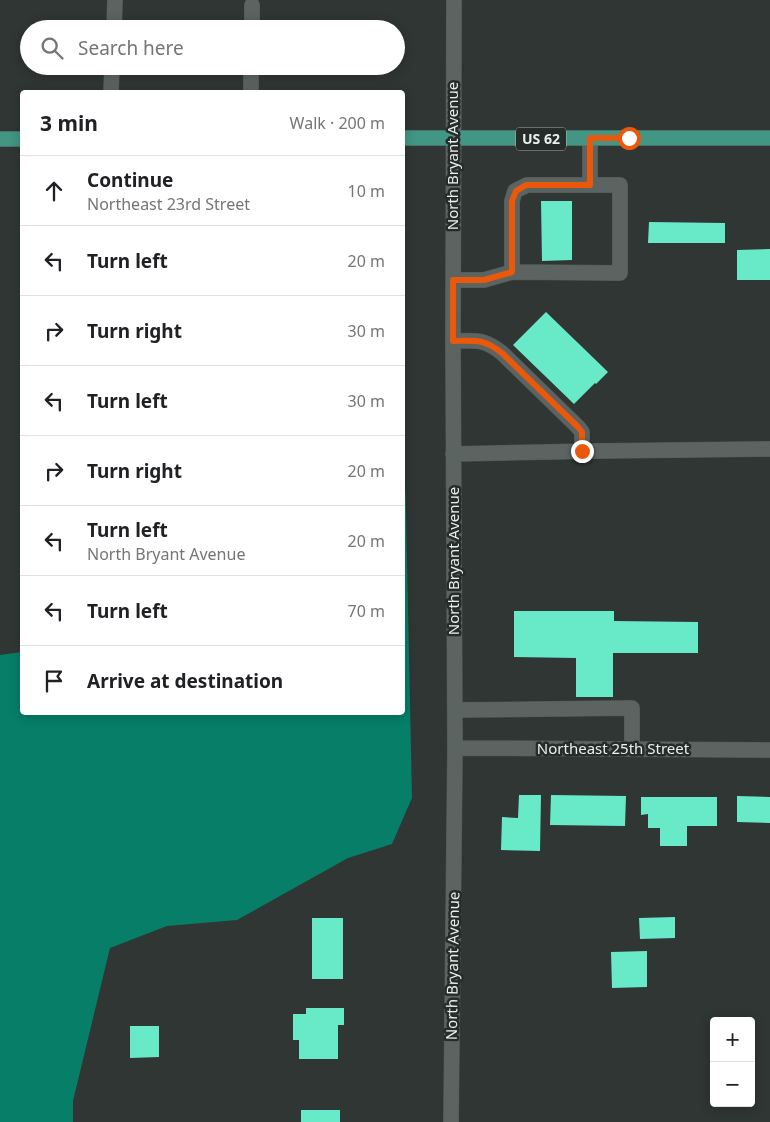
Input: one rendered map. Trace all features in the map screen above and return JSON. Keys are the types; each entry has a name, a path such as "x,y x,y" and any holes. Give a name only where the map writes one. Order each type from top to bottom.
{"main road":[{"name":"US 62","path":"405,138 770,138"},
{"path":"0,140 20,139"}],"street":[{"path":"114,20 115,0"},
{"name":"North Bryant Avenue","path":"451,1122 456,748 453,454 454,0"},
{"path":"252,5 252,20"},
{"path":"111,90 112,75"},
{"path":"251,75 251,90"},
{"path":"590,138 590,185"},
{"path":"453,280 484,280 512,272 620,272 620,185 526,185 516,191 512,201 512,272"},
{"path":"453,341 485,342 491,344 502,353 578,427 582,432 582,451"},
{"path":"453,454 770,449"},
{"path":"455,710 632,708 632,749"},
{"name":"Northeast 25th Street","path":"456,748 770,750"}],"green space":[{"path":"405,486 412,798 392,844 348,858 237,920 167,926 110,948 73,1101 73,1122 0,1122 0,655 20,652 20,715 405,715"}],"building":[{"path":"541,201 572,201 572,260 542,261"},
{"path":"649,222 725,223 725,243 648,243"},
{"path":"770,249 770,280 737,280 737,250"},
{"path":"546,312 608,372 574,404 513,345"},
{"path":"514,611 614,611 614,621 698,622 698,653 613,653 613,697 576,697 576,658 514,657"},
{"path":"519,795 541,795 540,851 501,850 502,817 518,818"},
{"path":"551,795 626,796 625,826 550,825"},
{"path":"737,796 770,797 770,823 737,822"},
{"path":"641,797 717,797 717,826 687,826 687,846 660,846 660,828 648,828 648,814 641,815"},
{"path":"675,917 675,938 640,939 639,918"},
{"path":"312,918 343,918 343,979 312,979"},
{"path":"647,951 647,987 612,988 611,952"},
{"path":"306,1008 344,1008 344,1025 338,1025 338,1059 299,1059 299,1040 293,1040 293,1014 306,1014"},
{"path":"130,1026 159,1026 159,1057 130,1058"},
{"path":"301,1110 340,1110 340,1122 301,1122"}],"route":[{"path":"582,451 582,432 578,427 502,353 491,344 485,342 453,341 453,280 484,280 512,272 512,201 516,191 526,185 590,185 590,138 629,138"}]}
